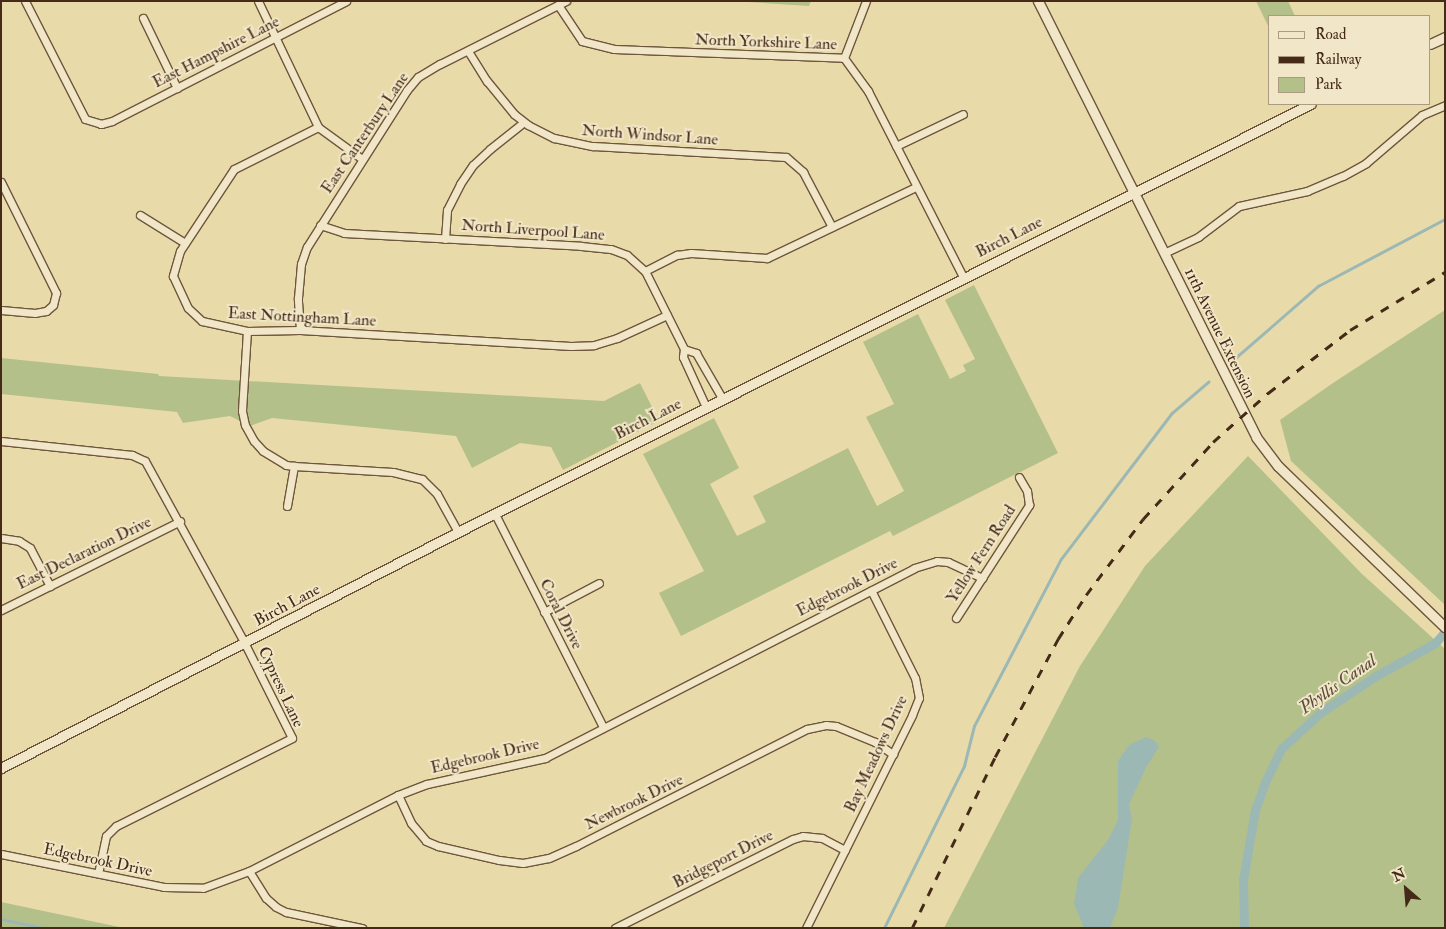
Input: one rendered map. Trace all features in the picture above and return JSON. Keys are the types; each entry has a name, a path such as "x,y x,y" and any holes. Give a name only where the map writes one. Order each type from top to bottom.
{"street":[{"name":"East Hampshire Lane","path":"25,1 85,119 99,124 112,121 276,37 335,4 346,1"},
{"path":"258,1 318,126 362,159"},
{"name":"East Canterbury Lane","path":"300,330 298,298 301,264 307,247 362,159 418,77 566,1"},
{"path":"844,58 866,1"},
{"name":"11th Avenue Extension","path":"1038,1 1134,191 1243,414 1266,451 1278,466 1443,625"},
{"name":"North Yorkshire Lane","path":"558,5 582,41 614,49 844,58 868,91 963,277"},
{"path":"143,18 177,88"},
{"path":"1431,44 1445,37"},
{"name":"North Windsor Lane","path":"468,51 500,99 524,122 554,138 593,146 786,157 803,172 832,227"},
{"name":"Birch Lane","path":"1,768 722,398 1308,105"},
{"path":"1164,253 1198,237 1239,206 1307,191 1366,164 1422,115 1445,106"},
{"path":"896,146 963,114"},
{"path":"445,239 447,210 460,184 473,165 524,122"},
{"name":"East Nottingham Lane","path":"318,126 234,169 185,242 180,251 173,276 188,308 202,321 212,325 247,331 300,330 571,346 594,345 617,338 667,315"},
{"path":"1,182 56,293 53,305 46,311 35,313 1,310"},
{"path":"645,271 677,255 691,253 767,258 916,187"},
{"path":"140,216 185,242"},
{"name":"North Liverpool Lane","path":"320,225 344,233 611,249 628,255 645,271 684,348 683,357 706,407"},
{"path":"247,331 242,411 245,425 254,441 263,451 286,465 393,472 422,479 437,494 458,532"},
{"name":"North Liverpool Lane","path":"684,348 696,353 722,398"},
{"name":"Cypress Lane","path":"1,441 132,455 142,458 152,471 180,521 292,738 116,826 106,836 98,873"},
{"path":"287,506 294,466"},
{"name":"Yellow Fern Road","path":"956,618 1029,505 1027,491 1018,477"},
{"name":"Coral Drive","path":"495,514 603,727"},
{"name":"East Declaration Drive","path":"1,610 180,521"},
{"path":"1,538 19,541 30,548 50,586"},
{"name":"Edgebrook Drive","path":"1,854 164,887 203,888 249,871 398,795 453,776 545,758 914,568 937,561 961,566 982,578"},
{"path":"544,612 599,583"},
{"name":"Bay Meadows Drive","path":"806,928 919,698 918,687 871,590"},
{"name":"Newbrook Drive","path":"398,795 411,822 426,841 438,846 498,860 523,863 549,858 576,846 807,728 826,725 836,726 874,742 893,754"},
{"name":"Bridgeport Drive","path":"615,928 793,839 803,836 822,838 845,850"},
{"path":"249,871 266,898 276,907 286,912 343,926 362,928"}],"green space":[{"path":"733,1 811,1 809,6"},
{"path":"1256,1 1288,1 1295,15 1268,15 1268,26"},
{"path":"974,285 1058,453 893,536 890,531 681,636 659,593 704,571 643,454 714,418 739,468 710,484 737,536 766,522 753,496 848,448 877,506 904,491 866,417 894,404 863,342 918,314 950,379 966,371 963,365 975,359 945,300"},
{"path":"1445,310 1445,605 1291,461 1280,420"},
{"path":"1,358 158,374 159,376 604,401 640,383 659,421 563,470 551,447 520,443 472,468 456,436 272,418 250,426 230,416 183,423 177,412 1,394"},
{"path":"1248,456 1362,574 1445,649 1445,928 944,928 1080,666 1145,566"},
{"path":"1,902 124,928 1,928"}],"water":[{"path":"1146,737 1155,741 1159,747 1147,766 1129,804 1132,819 1118,908 1110,928 1084,928 1074,904 1078,878 1108,840 1118,820 1118,761 1129,745"}],"waterway":[{"path":"1233,360 1318,286 1445,219"},
{"path":"884,928 964,766 974,726 1061,559 1172,413 1208,382"},
{"name":"Phyllis Canal","path":"1244,928 1243,880 1255,810 1265,782 1281,749 1320,713 1374,677 1435,643 1445,632"},
{"path":"1,919 44,928"}],"railway":[{"path":"912,928 995,757 1058,639 1086,595 1143,519 1213,442 1268,393 1350,330 1445,272"}]}
